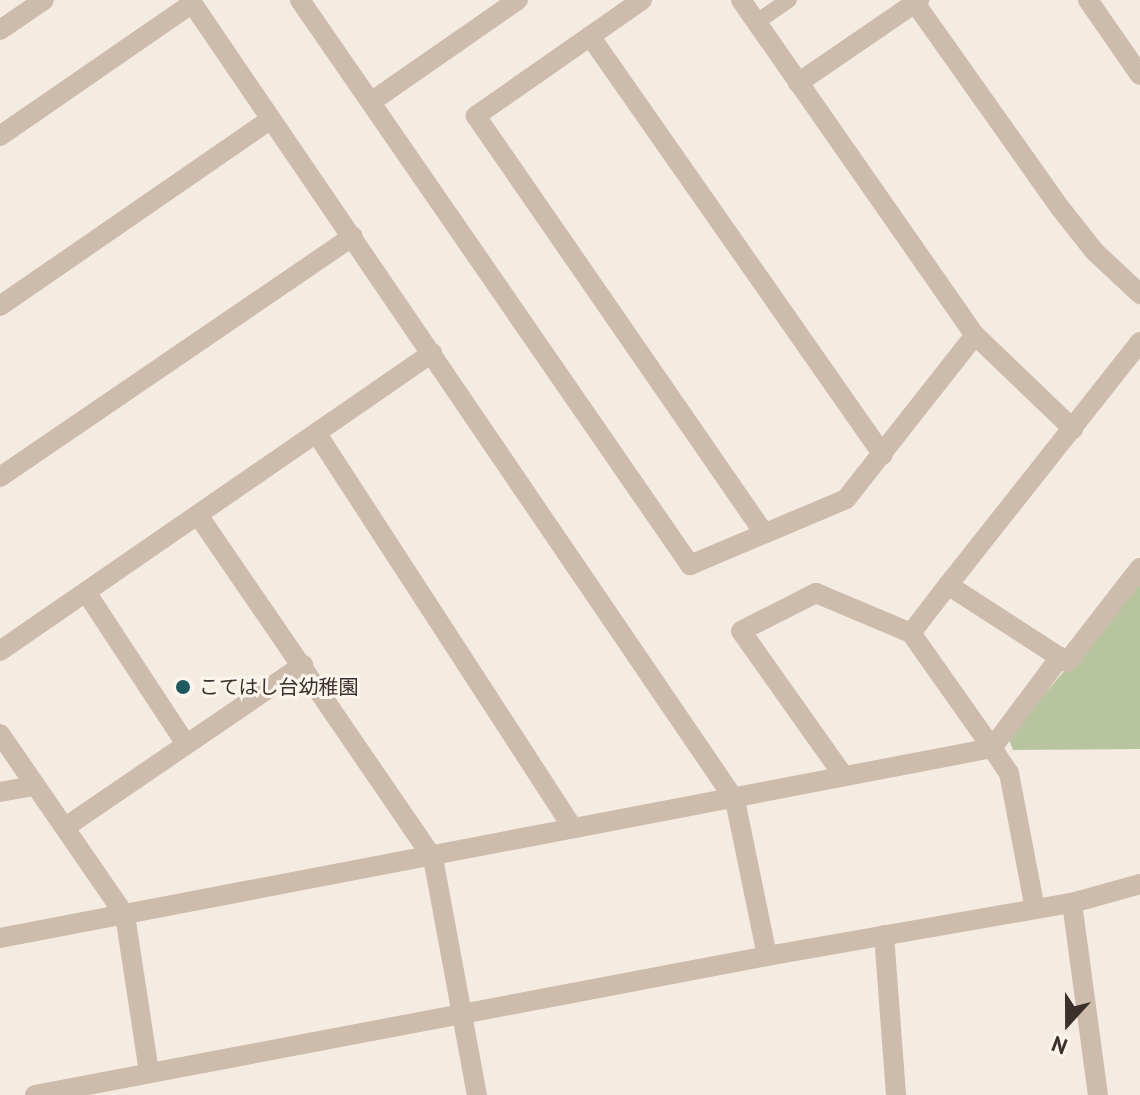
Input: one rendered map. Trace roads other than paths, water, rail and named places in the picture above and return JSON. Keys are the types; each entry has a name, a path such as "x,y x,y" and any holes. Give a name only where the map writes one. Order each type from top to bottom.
{"street":[{"path":"0,30 44,0"},
{"path":"300,0 690,565 846,499 975,335"},
{"path":"371,102 518,0"},
{"path":"642,0 476,116 764,533"},
{"path":"741,0 975,335 1073,429"},
{"path":"1088,0 1140,75"},
{"path":"798,83 917,1 1061,209 1095,252 1140,294"},
{"path":"0,136 192,2 735,800 767,956"},
{"path":"590,36 883,455"},
{"path":"0,306 271,119"},
{"path":"0,477 353,236"},
{"path":"911,633 1138,347"},
{"path":"0,651 432,353"},
{"path":"317,434 572,826"},
{"path":"198,515 433,858 465,1017 477,1095"},
{"path":"948,585 1067,662 1140,568"},
{"path":"86,592 186,744"},
{"path":"843,775 741,631 816,593 911,633 992,748 1009,773 1035,909"},
{"path":"0,938 433,858 572,826 735,800 843,775 992,748 1060,657"},
{"path":"67,826 303,665"},
{"path":"0,734 67,826 125,915 149,1071"},
{"path":"0,792 35,786"},
{"path":"35,1095 149,1071 465,1017 767,956 1072,903 1140,884"},
{"path":"1072,903 1098,1095"},
{"path":"884,935 896,1095"}],"lane":[{"path":"757,22 789,0"}],"place":[{"name":"こてはし台幼稚園","path":"183,687"}]}
